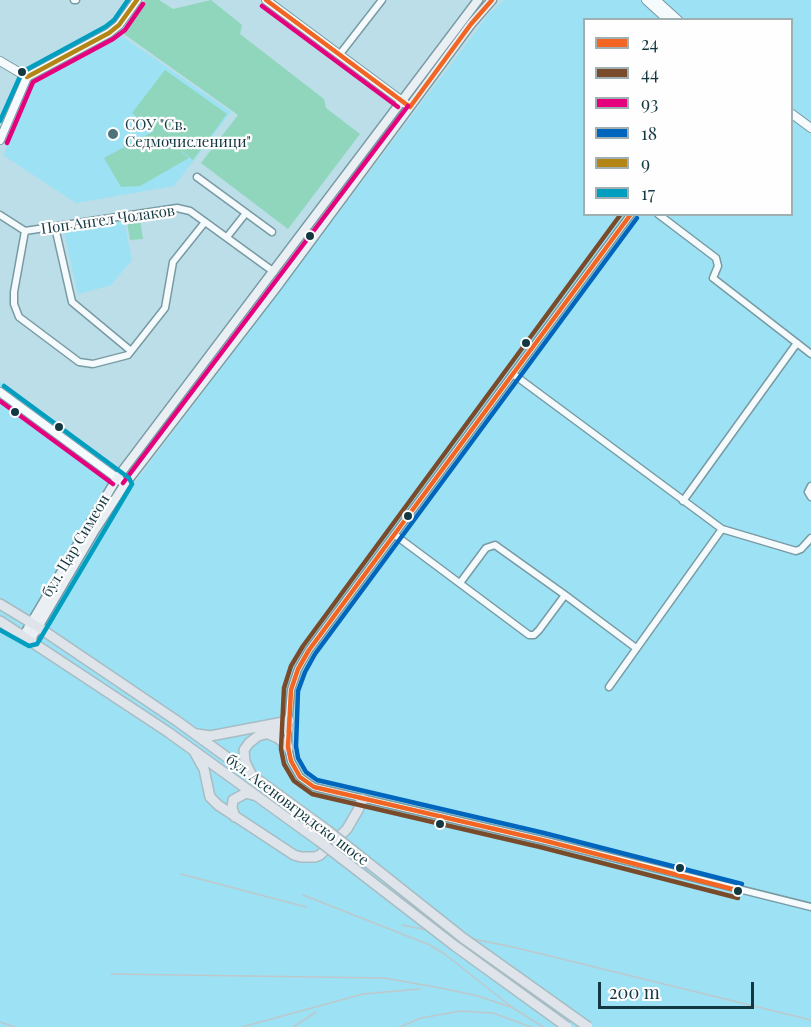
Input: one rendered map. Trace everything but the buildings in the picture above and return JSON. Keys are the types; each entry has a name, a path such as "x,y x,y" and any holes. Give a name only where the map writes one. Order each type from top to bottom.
{"main road":[{"name":"бул. Цар Симеон","path":"121,481 276,288 478,0"},
{"name":"бул. Цар Симеон","path":"27,637 95,530 121,481 274,272 406,104 492,0"},
{"name":"бул. Асеновградско шосе","path":"0,604 35,624 194,734 327,830 463,938 588,1027"},
{"name":"бул. Асеновградско шосе","path":"0,621 192,749 320,841 454,946 567,1027"},
{"path":"254,778 245,762 244,750 249,743 288,724"},
{"path":"194,734 210,736 288,724"},
{"path":"266,733 278,738 288,747"},
{"path":"192,749 204,769 210,797 235,817 294,855 315,857 320,855 347,829 362,800"},
{"path":"235,817 232,808 233,800 246,793 257,796"}],"street":[{"path":"0,140 27,77 109,33 119,25 137,0"},
{"path":"266,0 406,104"},
{"path":"340,54 382,0"},
{"path":"646,0 666,18"},
{"path":"656,0 676,18"},
{"path":"0,61 27,77"},
{"path":"793,115 811,128"},
{"path":"197,177 272,232"},
{"name":"Поп Ангел Чолаков","path":"0,215 25,231 177,208 190,211 274,272"},
{"path":"227,237 246,213"},
{"path":"630,216 309,650 298,669 291,690 288,724 288,747 291,761 300,777 314,787 542,840 811,907"},
{"path":"661,216 716,258 718,266 713,278 811,354"},
{"path":"25,231 14,292 14,304 19,317 79,362 93,364 128,355 165,309 173,262 205,222"},
{"path":"55,227 72,302 131,351"},
{"path":"683,501 796,343"},
{"path":"513,374 722,529 796,551 811,538"},
{"path":"0,392 121,481"},
{"path":"811,486 808,492 811,497"},
{"path":"609,687 722,529"},
{"path":"395,535 529,635 534,635 539,630 565,595"},
{"path":"460,583 486,548 495,545 636,648"}],"shaded area":[{"path":"504,0 811,0 811,1027 0,1027 0,381 136,481 489,14"},
{"name":"СОУ \"Св. Седмочисленици\"","path":"119,34 231,112 174,186 76,203 3,155 36,81"},
{"path":"124,221 132,260 111,285 78,294 64,232"}],"green space":[{"path":"145,0 159,0 173,9 211,0 242,25 240,34 324,99 326,108 360,134 288,229 201,163 238,115 121,32"},
{"path":"165,70 227,114 193,160 170,142 189,158 140,186 121,187 104,158 154,131 132,113"},
{"path":"140,220 143,239 130,240 127,222"}],"railway":[{"path":"181,874 306,907"},
{"path":"303,895 430,945 513,1008 543,1027"},
{"path":"402,925 513,947 811,1020"},
{"path":"111,974 384,978 478,996 513,1008"},
{"path":"242,1027 363,994 420,989"},
{"path":"400,1027 421,1018 460,1011 493,1013 531,1027"},
{"path":"293,1027 316,1012"},
{"path":"0,1022 15,1027"}],"transit line":[{"name":"17","path":"0,121 22,72 105,27 114,20 128,0"},
{"name":"9","path":"27,77 109,33 119,25 137,0"},
{"name":"24","path":"266,0 410,107 471,24 492,0"},
{"name":"93","path":"7,143 33,82 113,39 125,30 143,4"},
{"name":"93","path":"262,6 398,107"},
{"name":"93","path":"123,483 408,106"},
{"name":"44","path":"620,216 303,646 291,666 284,688 281,749 284,764 294,781 312,794 540,847 738,898"},
{"name":"24","path":"630,216 309,650 298,669 291,690 288,747 291,761 300,777 314,787 542,840 740,891"},
{"name":"18","path":"637,218 315,654 298,691 296,746 298,758 306,772 317,780 544,833 742,884"},
{"name":"17","path":"0,630 29,646 37,644 132,484 129,478 4,386"},
{"name":"93","path":"0,401 113,484"}],"place":[{"name":"СОУ \"Св. Седмочисленици\"","path":"113,134"}]}
